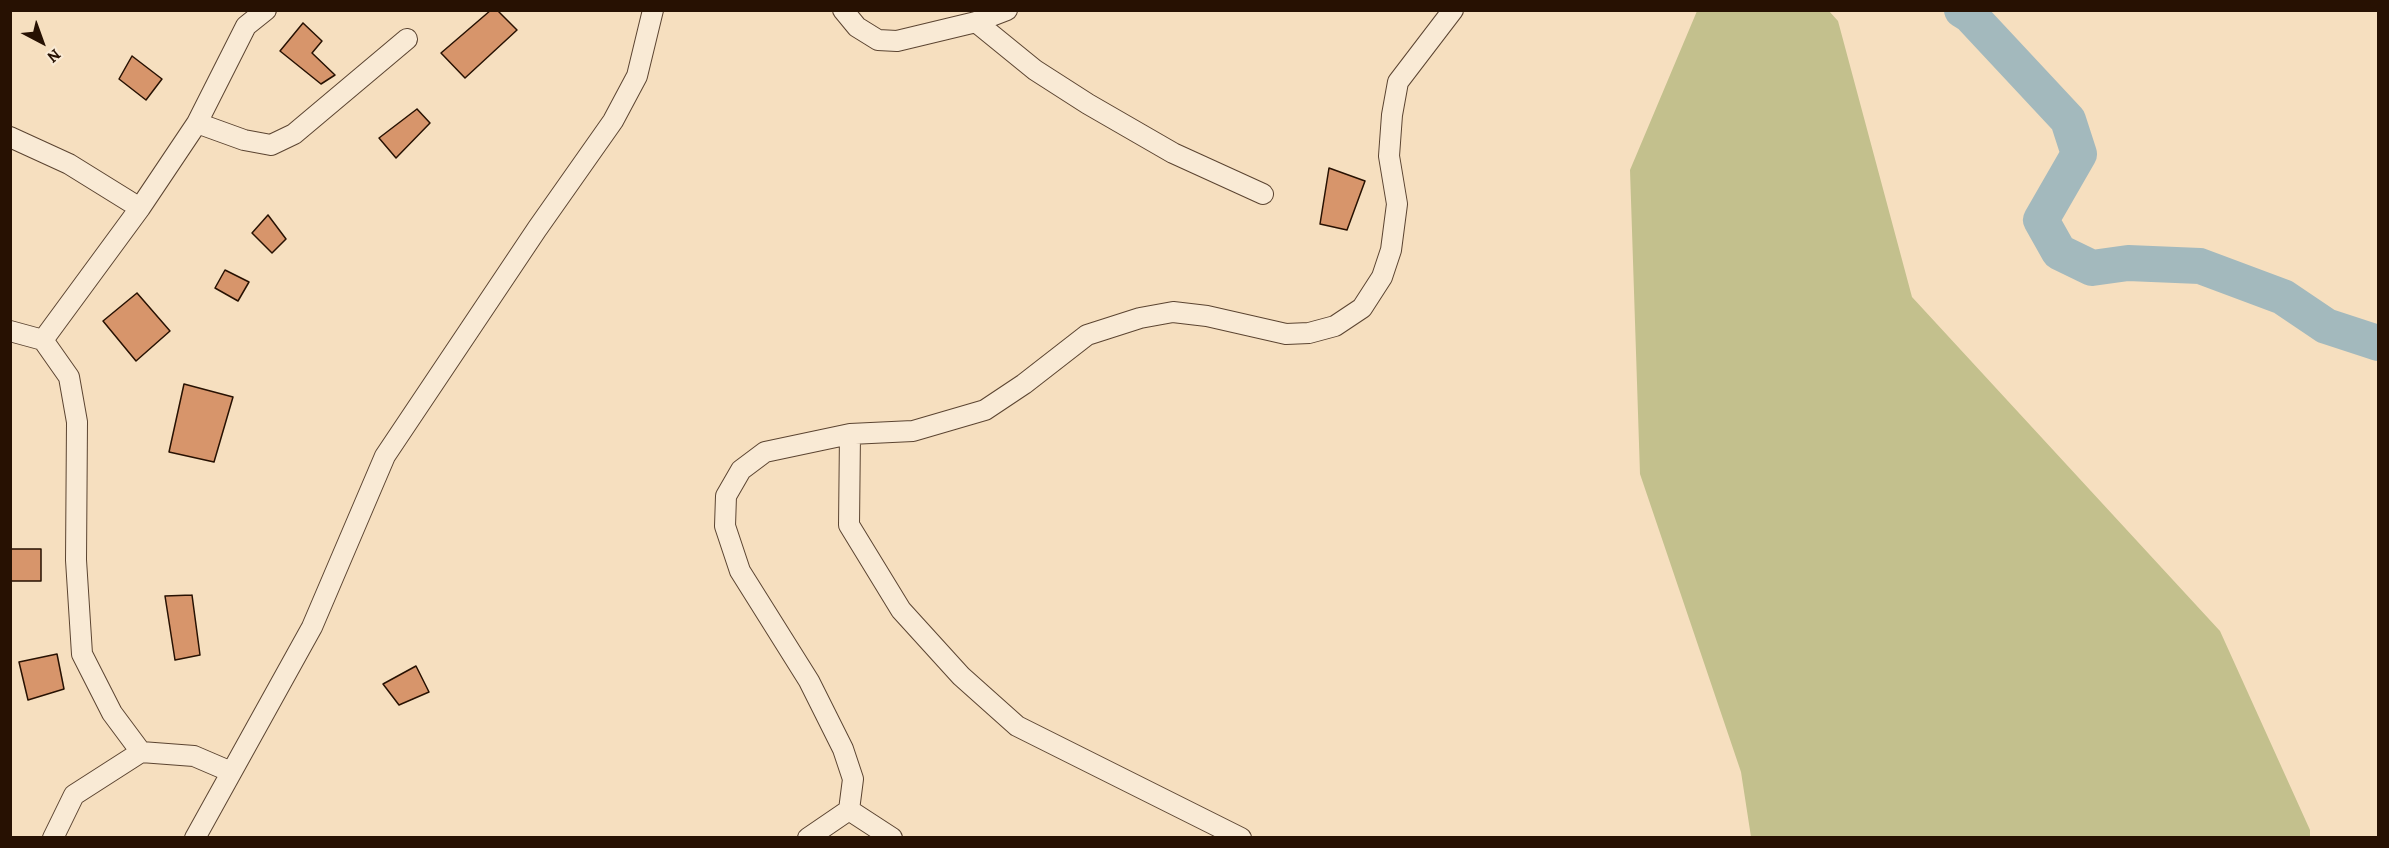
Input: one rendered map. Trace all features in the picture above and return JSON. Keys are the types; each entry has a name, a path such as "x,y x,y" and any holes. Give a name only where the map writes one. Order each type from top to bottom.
{"street":[{"path":"43,340 140,208 197,123 246,26 266,10"},
{"path":"195,837 229,771 259,726 312,627 385,456 537,229 613,121 637,76 653,10"},
{"path":"843,10 857,27 878,40 897,41 976,22 1007,10"},
{"path":"808,837 849,810 853,779 843,749 809,681 740,571 725,526 725,516 726,496 741,470 765,452 850,434 913,431 985,410 1024,384 1087,335 1140,318 1173,312 1207,316 1286,334 1298,334 1335,326 1362,308 1382,277 1391,249 1397,204 1389,156 1392,115 1398,82 1454,10"},
{"path":"976,22 1035,70 1088,104 1173,153 1263,194"},
{"path":"197,123 244,140 271,145 294,134 406,39"},
{"path":"10,137 69,164 140,208"},
{"path":"10,331 43,340 69,377 78,422 76,560 82,654 112,713 141,752"},
{"path":"850,434 849,525 901,610 961,675 1017,726 1241,837"},
{"path":"52,837 74,795 141,752 194,756 229,771"},
{"path":"849,810 892,837"}],"shaded area":[{"path":"1697,11 1829,11 1838,21 1912,297 2220,631 2310,830 2310,837 1751,837 1741,772 1640,474 1630,170"}],"building":[{"path":"491,10 497,10 517,30 465,78 441,53"},
{"path":"303,23 322,41 312,53 335,75 321,84 280,51"},
{"path":"132,56 162,79 146,100 119,79"},
{"path":"417,109 430,123 396,158 379,138"},
{"path":"1329,168 1365,181 1347,230 1320,224"},
{"path":"268,215 286,239 272,253 252,233"},
{"path":"225,270 249,282 238,301 215,288"},
{"path":"137,293 170,331 136,361 103,321"},
{"path":"184,384 233,397 214,462 169,452"},
{"path":"10,549 41,549 41,581 10,581"},
{"path":"192,595 200,655 175,660 165,596"},
{"path":"57,654 64,689 28,700 19,662"},
{"path":"416,666 429,692 399,705 383,684"}],"waterway":[{"path":"1962,10 1970,15 2068,120 2079,154 2041,220 2059,252 2092,268 2128,263 2200,266 2283,297 2326,326 2378,343"}]}
